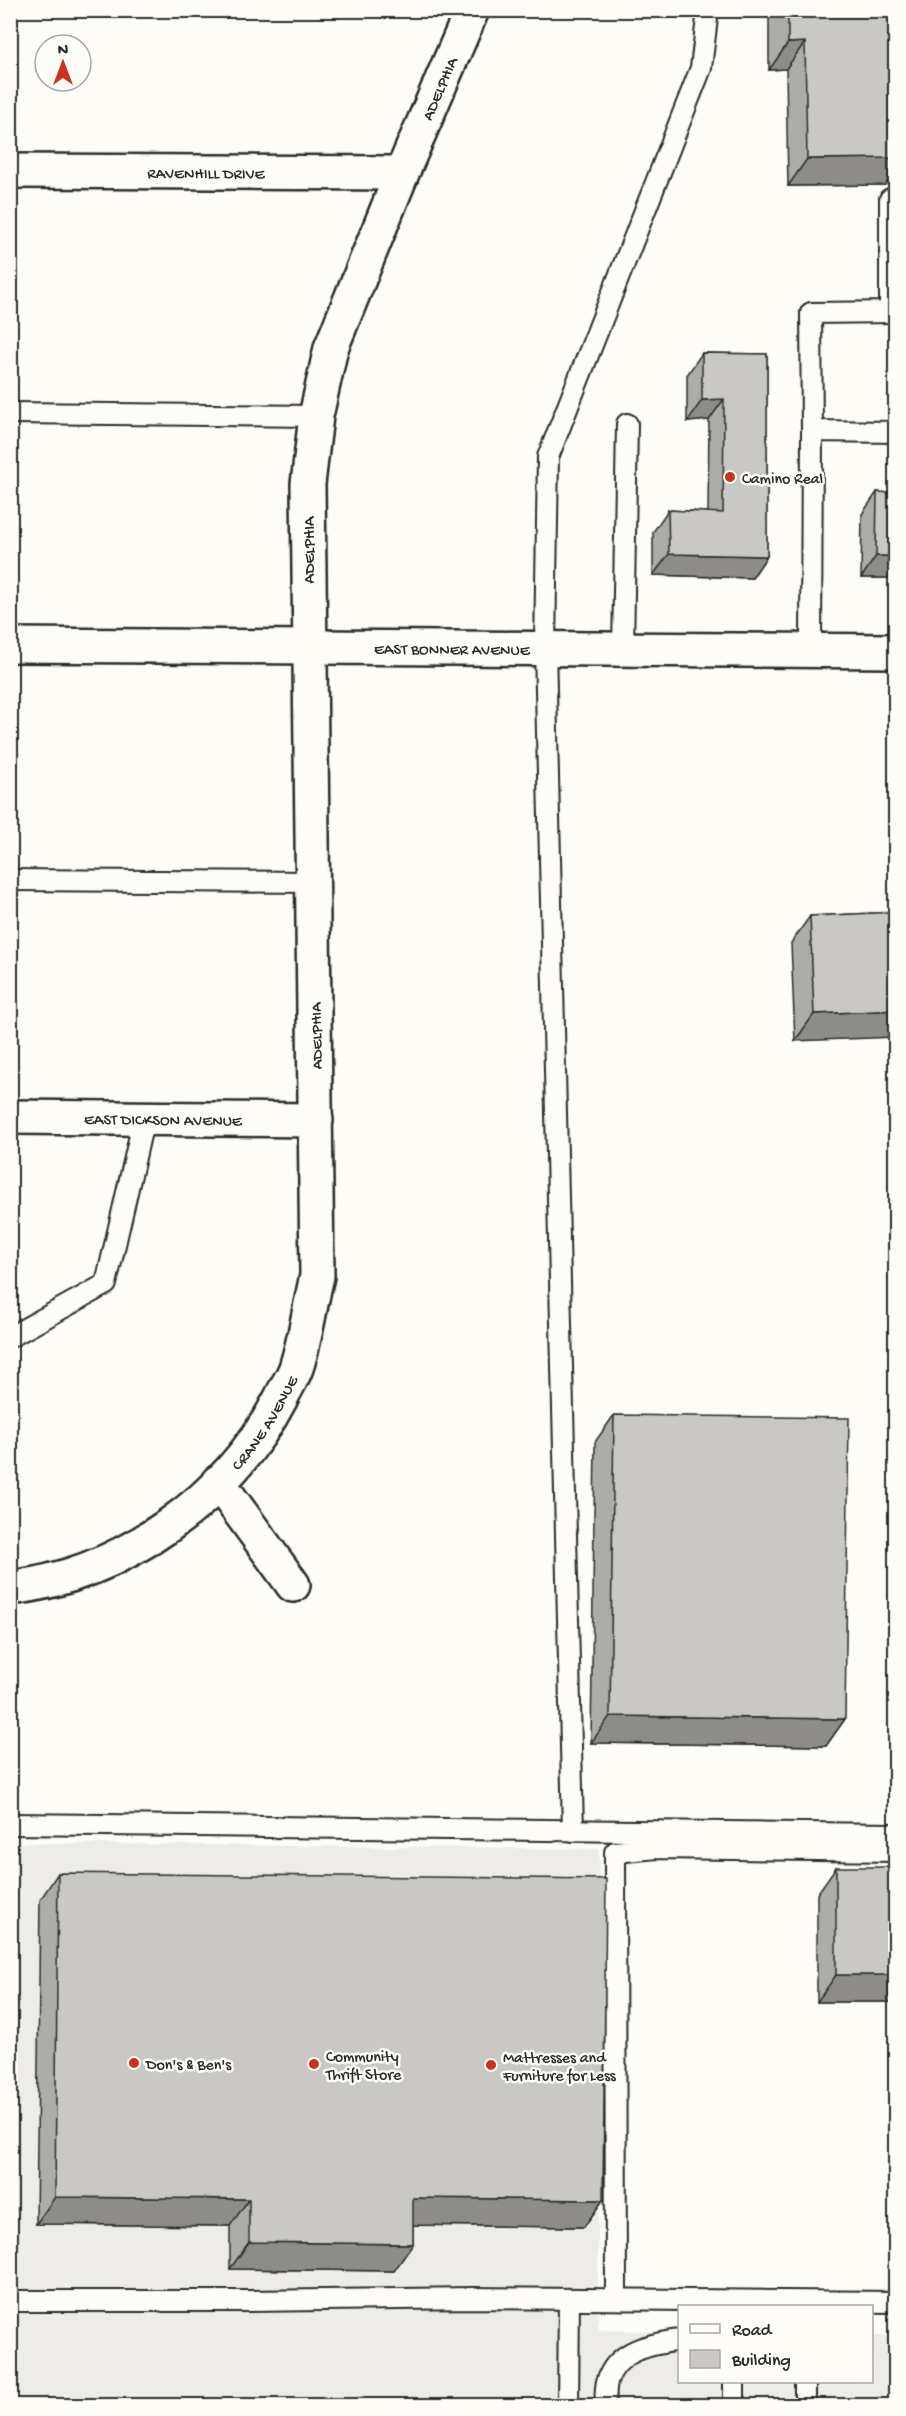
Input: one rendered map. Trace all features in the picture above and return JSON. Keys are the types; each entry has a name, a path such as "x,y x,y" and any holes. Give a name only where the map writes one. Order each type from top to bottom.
{"street":[{"name":"ADELPHIA","path":"316,1120 308,484 316,416 331,348 472,10"},
{"name":"RAVENHILL DRIVE","path":"10,171 402,174"},
{"name":"EAST BONNER AVENUE","path":"10,645 896,651"},
{"name":"EAST DICKSON AVENUE","path":"10,1117 316,1120"},
{"name":"CRANE AVENUE","path":"10,1588 56,1579 93,1566 129,1550 162,1530 193,1507 218,1482 247,1450 270,1419 297,1366 317,1276 316,1120"},
{"path":"218,1482 293,1585"}],"lane":[{"path":"573,1831 545,648 548,457 701,68 708,10"},
{"path":"811,650 811,313 893,312 890,199 896,199"},
{"path":"10,413 316,416"},
{"path":"623,649 627,424"},
{"path":"812,431 896,432"},
{"path":"10,880 312,882"},
{"path":"10,1337 106,1284 144,1118"},
{"path":"10,1824 896,1834"},
{"path":"616,2299 615,1852 657,1848 896,1851"},
{"path":"10,2301 445,2298 616,2299 805,2304 896,2302"},
{"path":"568,2406 569,2299"},
{"path":"605,2406 606,2382 618,2361 647,2344 678,2340"},
{"path":"734,2383 734,2406"},
{"path":"805,2383 805,2406"}],"shaded area":[{"path":"11,1843 599,1849 598,2330 678,2332 678,2383 873,2383 873,2336 895,2336 895,2405 11,2406"}],"building":[{"path":"788,10 896,10 896,158 807,159 805,42 788,43"},
{"path":"702,353 767,354 767,556 669,554 668,510 723,513 724,399 702,400"},
{"path":"877,492 896,493 896,556 876,556"},
{"path":"896,912 896,1010 814,1014 810,916"},
{"path":"614,1415 849,1418 845,1719 610,1716"},
{"path":"836,1867 896,1867 896,1975 836,1975"},
{"path":"58,1873 606,1879 603,2200 413,2198 413,2244 249,2242 249,2199 55,2197"}],"place":[{"name":"Camino Real","path":"730,477"},
{"name":"Don's & Ben's","path":"134,2063"},
{"name":"Community Thrift Store","path":"314,2064"},
{"name":"Mattresses and Furniture for Less","path":"491,2065"}]}
